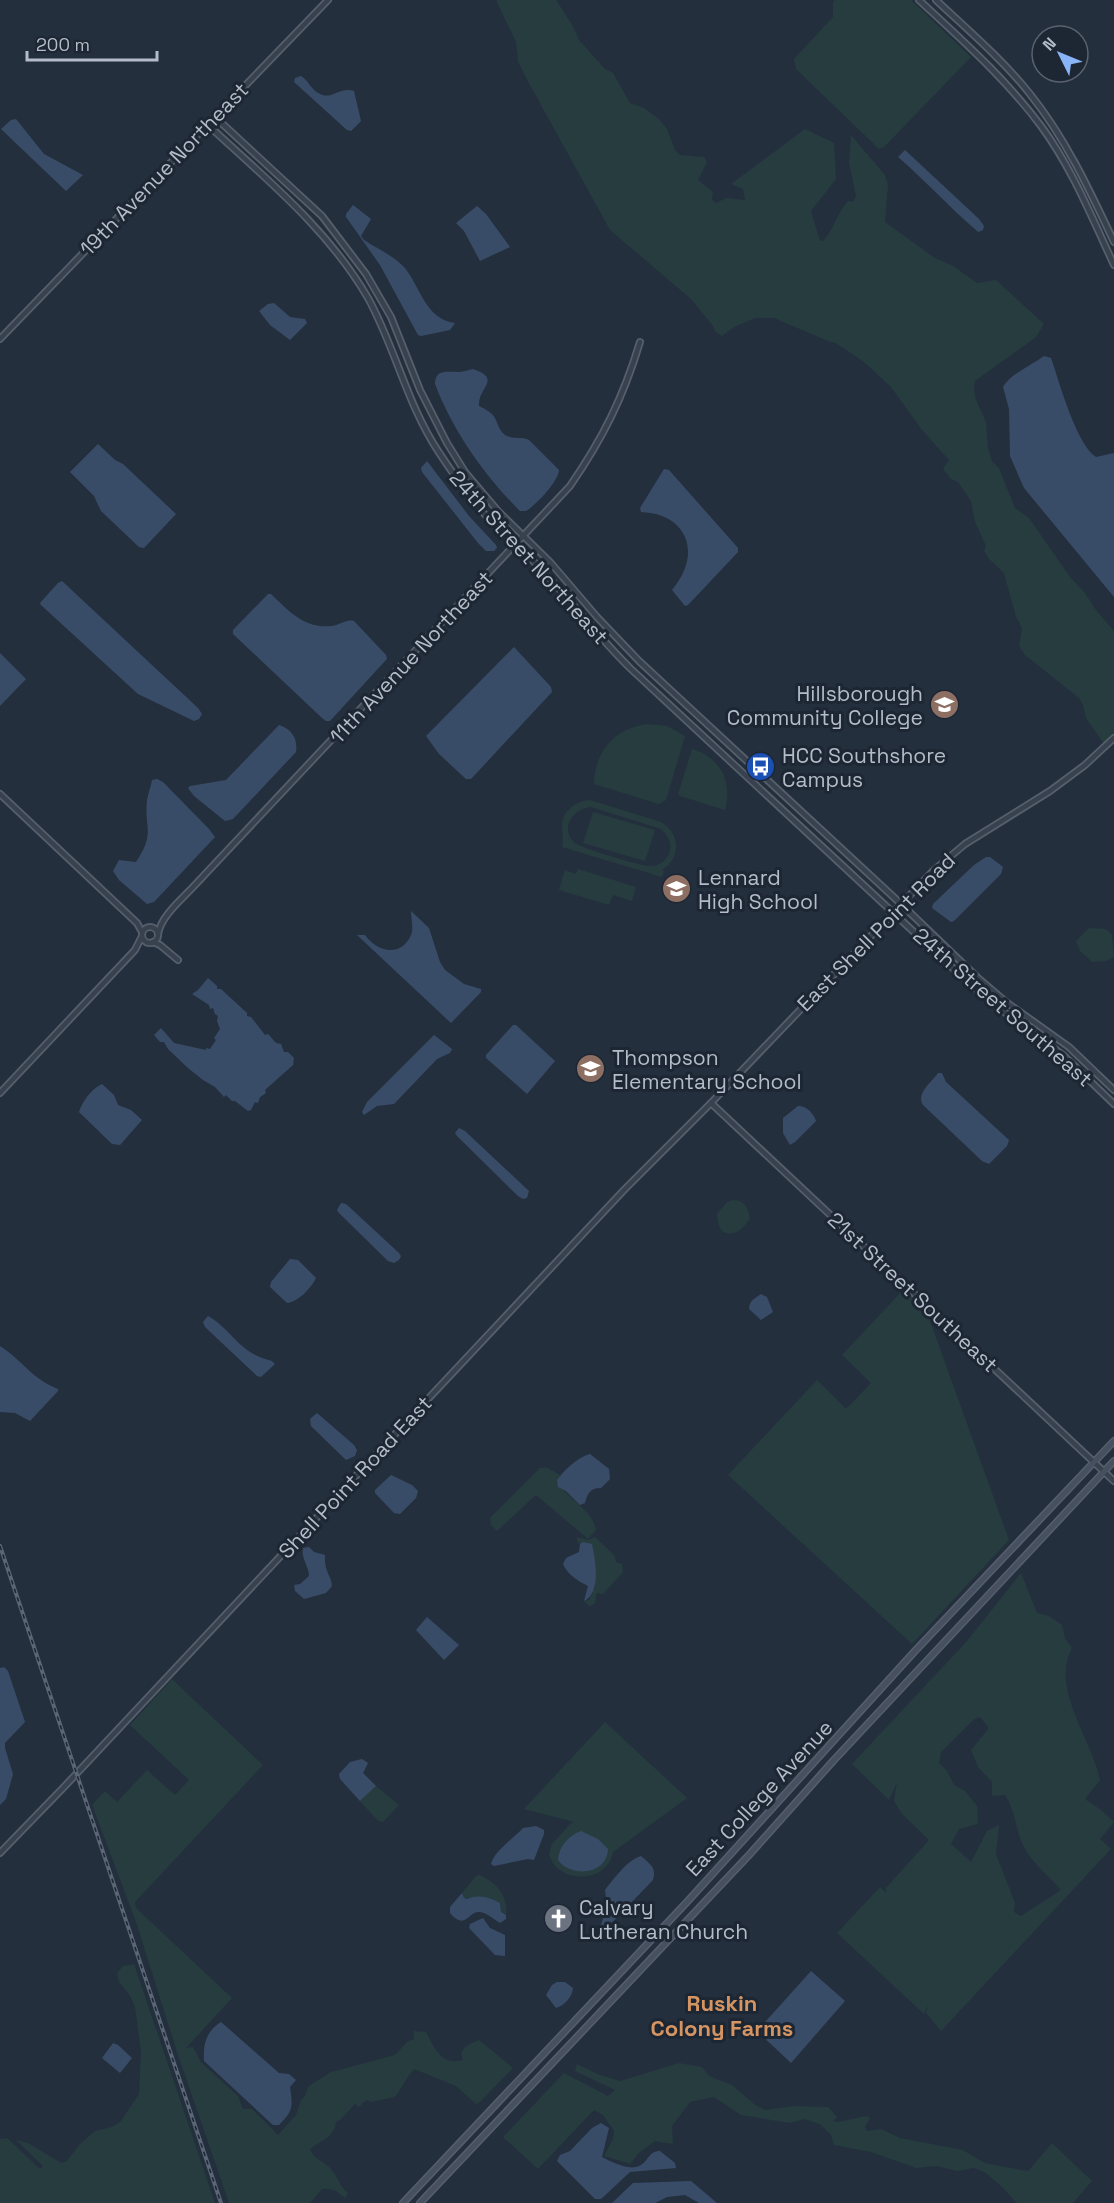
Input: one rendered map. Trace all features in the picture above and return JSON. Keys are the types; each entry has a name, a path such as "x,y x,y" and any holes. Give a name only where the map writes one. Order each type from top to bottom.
{"main road":[{"name":"East College Avenue","path":"404,2203 687,1902 915,1651 1114,1441"},
{"name":"East College Avenue","path":"420,2203 750,1854 834,1760 1114,1461"}],"street":[{"name":"19th Avenue Northeast","path":"0,339 328,0"},
{"path":"919,0 996,72 1023,101 1043,128 1062,159 1114,265"},
{"path":"936,0 1003,64 1045,114 1064,143 1114,242"},
{"name":"24th Street Northeast","path":"215,117 322,216 345,244 391,317 420,390 447,443 479,490 557,570 620,642 900,903"},
{"name":"24th Street Northeast","path":"208,125 301,212 335,250 355,278 380,321 422,422 437,449 471,499 543,571 612,650 893,910"},
{"name":"11th Avenue Northeast","path":"149,927 165,918 570,486 588,460 619,404 640,342"},
{"name":"East Shell Point Road","path":"711,1103 893,910 933,871 965,844 1050,791 1085,765 1114,738"},
{"path":"0,794 137,923 145,940 165,949 178,960"},
{"name":"24th Street Southeast","path":"900,903 978,978 1006,1002 1069,1047 1114,1090"},
{"name":"24th Street Southeast","path":"893,910 971,985 1063,1055 1114,1104"},
{"name":"11th Avenue Northeast","path":"158,936 165,918"},
{"path":"137,923 156,929 165,949"},
{"path":"0,1093 135,950 142,934 149,927"},
{"path":"135,950 158,936"},
{"name":"21st Street Southeast","path":"711,1103 1114,1481"},
{"name":"Shell Point Road East","path":"0,1853 84,1767 624,1190 711,1103"}],"green space":[{"path":"496,0 556,0 579,40 605,69 613,73 630,103 644,108 659,119 667,129 675,150 680,155 704,157 707,162 698,180 713,192 712,199 715,203 727,198 745,200 743,189 731,184 805,129 834,143 836,179 811,211 820,241 823,241 844,206 848,201 853,202 856,196 849,163 851,135 885,175 888,185 885,222 935,258 953,266 977,283 996,280 1044,324 1036,337 975,381 974,390 986,422 988,448 992,461 999,468 1015,508 1029,518 1070,577 1114,631 1114,734 1104,744 1086,718 1079,698 1025,655 1019,646 1022,628 1016,617 1004,573 984,551 986,546 975,522 971,501 958,482 951,479 943,469 949,460 922,430 891,387 864,362 836,343 774,318 755,318 734,327 722,336 715,331 691,299 610,230 525,76 518,61 516,42"},
{"path":"835,0 911,0 971,57 884,147 879,149 796,69 794,59 833,17"},
{"path":"647,724 667,726 685,736 666,800 659,804 594,784 598,761 608,744 625,731"},
{"path":"692,749 710,758 722,772 727,790 725,810 678,794"},
{"path":"590,800 661,822 668,827 676,846 673,859 662,870 664,871 662,877 562,847 562,822 566,812 574,805","holes":["591,807 661,829 669,840 670,850 664,861 651,866 600,853 575,843 568,832 570,820 574,815 584,808"]},
{"path":"593,812 655,830 645,861 583,843"},
{"path":"578,869 636,887 632,901 613,895 609,905 559,890 565,870 576,874"},
{"path":"1089,928 1106,929 1112,935 1114,957 1106,961 1092,962 1080,951 1076,941"},
{"path":"733,1200 745,1205 750,1218 741,1229 730,1234 721,1229 717,1214 727,1202"},
{"path":"905,1288 925,1307 1009,1540 912,1644 728,1475 817,1380 846,1409 871,1383 842,1355"},
{"path":"540,1468 548,1468 560,1475 557,1480 561,1487 594,1522 596,1530 588,1539 536,1495 497,1531 491,1525 490,1518"},
{"path":"577,1537 588,1540 595,1537 615,1556 616,1562 622,1564 623,1572 603,1594 597,1593 595,1603 589,1606 584,1601 589,1600 595,1587 594,1577 583,1542 580,1544"},
{"path":"1021,1573 1037,1613 1049,1616 1062,1625 1065,1638 1072,1648 1067,1663 1066,1680 1069,1697 1096,1764 1100,1780 1085,1799 1114,1822 1100,1839 1111,1849 941,2031 926,2013 928,2005 924,2014 837,1933 880,1887 886,1893 886,1888 929,1840 902,1814 894,1801 897,1782 889,1800 852,1764 967,1641","holes":["980,1717 989,1728 971,1750 978,1767 992,1782 992,1796 1005,1795 1008,1800 1027,1853 1061,1890 1021,1916 1014,1912 1015,1903 996,1854 999,1825 987,1831 971,1862 951,1844 959,1829 978,1824 977,1806 965,1791 954,1785 947,1771 939,1763 941,1752 973,1720"]},
{"path":"172,1679 263,1765 135,1902 136,1908 232,1998 186,2048 193,2047 201,2062 238,2096 243,2109 252,2109 278,2135 296,2115 308,2087 331,2072 395,2055 408,2041 414,2039 414,2031 426,2032 439,2054 449,2060 463,2060 461,2054 464,2049 479,2040 513,2068 476,2104 456,2086 414,2069 395,2097 371,2102 366,2100 359,2107 355,2104 336,2122 330,2135 310,2149 314,2156 328,2166 348,2193 345,2198 334,2190 322,2189 310,2203 229,2203 178,2055 136,1922 92,1805 105,1791 117,1802 147,1770 175,1795 189,1780 130,1725"},
{"path":"605,1722 687,1798 613,1852 609,1863 602,1870 582,1877 571,1875 554,1864 549,1854 552,1844 574,1822 524,1809"},
{"path":"376,1786 399,1805 383,1822 378,1821 360,1801"},
{"path":"479,1875 491,1881 500,1890 505,1902 506,1915 501,1912 500,1903 486,1898 464,1898 462,1893"},
{"path":"134,1964 215,2203 0,2203 0,2139 7,2138 40,2169 43,2166 16,2140 28,2143 61,2163 67,2161 79,2145 95,2131 112,2127 121,2121 139,2094 141,2052 135,2007 129,1994 119,1982 117,1973 123,1966"},
{"path":"679,2063 702,2067 709,2076 732,2085 754,2104 765,2110 794,2106 828,2107 837,2117 833,2121 838,2122 867,2116 870,2118 865,2127 867,2131 881,2129 900,2138 963,2150 983,2162 994,2165 1028,2171 1052,2143 1092,2181 1073,2203 1017,2203 986,2173 974,2168 957,2171 937,2166 916,2168 871,2152 834,2145 831,2135 820,2124 804,2119 790,2123 741,2115 714,2097 690,2102 672,2126 673,2144 655,2141 640,2152 630,2164 604,2156 613,2139 614,2131 603,2115 594,2110 538,2169 503,2137 564,2073 608,2096 615,2090 575,2071 577,2064 620,2081"}],"water":[{"path":"301,76 320,94 329,95 344,90 354,91 361,121 351,131 347,130 294,82 295,78"},
{"path":"16,119 44,154 83,175 66,191 1,129 11,120"},
{"path":"905,150 979,219 984,226 983,230 978,232 898,157"},
{"path":"353,205 371,219 361,236 364,240 403,266 429,308 436,315 455,323 450,330 418,335 380,265 346,217"},
{"path":"477,206 486,214 510,247 480,261 464,231 456,223"},
{"path":"274,303 290,317 305,319 307,323 290,340 270,325 259,311 268,304"},
{"path":"1044,356 1051,358 1075,426 1089,450 1096,457 1114,453 1114,597 1024,488 1010,456 1009,409 1003,387 1016,374"},
{"path":"473,369 482,373 488,380 481,394 479,406 492,414 505,435 529,440 559,470 555,481 546,493 526,511 520,511 515,506 469,449 450,417 435,384 437,376 442,372"},
{"path":"98,444 115,460 123,464 176,514 144,548 139,547 101,511 94,496 70,472"},
{"path":"427,461 469,516 496,545 497,548 494,551 486,551 478,543 422,472 421,468"},
{"path":"664,469 669,470 738,548 738,552 685,606 672,590 687,563 686,539 680,528 670,520 657,514 641,512 640,508"},
{"path":"62,581 198,708 202,714 199,719 194,721 138,694 41,605 40,603"},
{"path":"268,594 271,594 298,618 313,625 332,626 354,621 386,655 387,659 330,721 322,718 233,634 233,630"},
{"path":"514,647 551,687 552,692 471,779 466,779 439,754 426,736"},
{"path":"0,653 26,679 0,706"},
{"path":"279,725 293,735 296,752 233,819 225,821 194,796 188,788 190,786 226,780"},
{"path":"157,779 163,782 215,837 154,902 147,904 119,880 113,871 119,860 136,862 146,844 147,797 152,780"},
{"path":"990,857 1003,867 1001,874 954,921 951,922 932,908 933,904 974,865"},
{"path":"411,911 429,928 440,962 445,970 464,984 481,989 481,992 451,1023 357,935 365,935 382,949 395,950 407,942 411,935"},
{"path":"208,978 217,986 217,989 221,989 247,1013 247,1016 251,1017 265,1035 268,1034 276,1043 281,1044 284,1052 288,1052 294,1058 293,1065 265,1090 266,1093 260,1097 258,1103 255,1102 248,1111 226,1095 224,1097 215,1087 188,1068 168,1049 164,1042 160,1042 154,1035 161,1028 174,1043 210,1049 220,1029 218,1016 213,1008 210,1009 209,1005 192,994"},
{"path":"513,1025 516,1025 555,1061 527,1094 486,1058 486,1055"},
{"path":"434,1035 452,1049 450,1053 437,1059 394,1104 377,1106 364,1115 362,1112 367,1102"},
{"path":"938,1073 942,1073 946,1082 1009,1140 1007,1146 989,1164 982,1161 923,1105 921,1096"},
{"path":"102,1084 114,1095 118,1105 131,1110 142,1120 120,1145 112,1144 79,1112 88,1096"},
{"path":"798,1106 809,1110 816,1121 790,1145 783,1133 783,1118"},
{"path":"459,1128 529,1191 527,1198 523,1199 518,1196 457,1136 455,1133"},
{"path":"341,1203 346,1204 399,1253 401,1256 399,1260 394,1263 388,1261 339,1213 337,1210"},
{"path":"290,1259 298,1260 316,1278 304,1294 287,1303 270,1287 271,1282"},
{"path":"761,1294 767,1297 773,1312 761,1320 749,1309 749,1306"},
{"path":"208,1316 251,1353 275,1364 261,1377 257,1376 205,1327 203,1322"},
{"path":"0,1346 34,1375 58,1389 30,1421 15,1413 0,1412"},
{"path":"317,1413 354,1445 357,1450 355,1456 346,1460 311,1426 310,1419"},
{"path":"590,1454 609,1469 610,1479 601,1488 592,1490 585,1503 580,1505 566,1491 558,1487 557,1480 572,1464"},
{"path":"391,1475 412,1485 418,1491 416,1498 400,1514 394,1513 375,1493 375,1490"},
{"path":"583,1542 592,1544 596,1575 593,1591 584,1601 588,1586 570,1574 563,1564 566,1558 579,1552 580,1544"},
{"path":"309,1547 314,1552 325,1555 332,1586 326,1593 304,1599 295,1591 294,1585 300,1584 309,1576 303,1548"},
{"path":"427,1617 459,1645 444,1660 416,1630"},
{"path":"4,1667 8,1671 25,1722 5,1743 13,1774 6,1799 0,1805 0,1668"},
{"path":"362,1759 368,1763 363,1773 376,1786 360,1801 340,1779 339,1774 350,1762"},
{"path":"536,1826 544,1830 544,1834 534,1860 528,1859 494,1866 491,1864 500,1850 523,1828"},
{"path":"581,1831 598,1839 608,1849 602,1864 588,1871 571,1870 558,1860 565,1842"},
{"path":"641,1856 653,1869 653,1880 602,1933 601,1925 607,1905 605,1890 626,1866"},
{"path":"462,1893 467,1899 484,1897 500,1903 501,1912 506,1915 506,1919 500,1923 478,1912 461,1921 450,1913 450,1907"},
{"path":"483,1918 490,1928 505,1935 505,1956 495,1955 469,1928 470,1924"},
{"path":"811,1971 845,2001 791,2063 757,2031"},
{"path":"565,1982 573,1988 568,2000 556,2008 546,1995 552,1985"},
{"path":"221,2022 279,2073 289,2074 296,2080 290,2087 292,2104 289,2112 279,2125 273,2125 204,2061 206,2039"},
{"path":"113,2043 132,2058 120,2073 102,2058"},
{"path":"601,2123 609,2128 602,2157 621,2166 637,2167 651,2154 660,2151 675,2163 676,2168 630,2172 601,2199 595,2199 557,2161 560,2155 570,2151 592,2128"},
{"path":"691,2181 717,2203 699,2203 685,2195 667,2197 655,2203 612,2203 633,2183"}],"railway":[{"path":"0,1546 221,2203"}],"place":[{"name":"Hillsborough Community College","path":"944,705"},
{"name":"HCC Southshore Campus","path":"761,767"},
{"name":"Lennard High School","path":"677,889"},
{"name":"Thompson Elementary School","path":"591,1069"},
{"name":"Calvary Lutheran Church","path":"558,1919"}],"district":[{"name":"Ruskin Colony Farms","path":"722,2016"}]}
